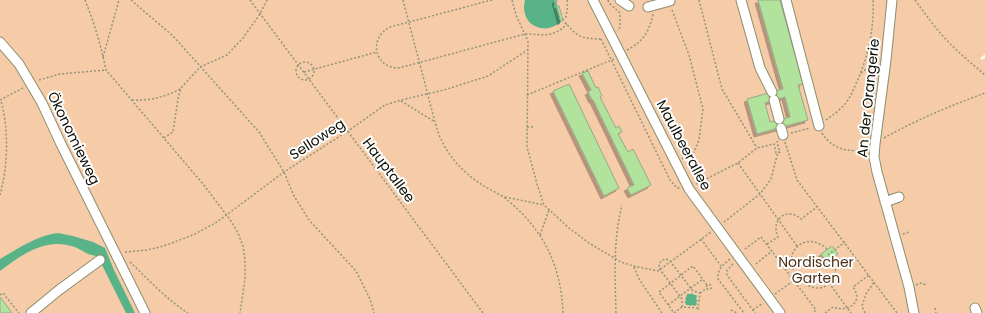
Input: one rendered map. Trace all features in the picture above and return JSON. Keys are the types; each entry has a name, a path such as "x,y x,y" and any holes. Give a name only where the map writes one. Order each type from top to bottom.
{"street":[{"name":"Maulbeerallee","path":"593,0 689,189 780,313"},
{"path":"741,0 760,68 773,96 780,131"},
{"path":"786,0 818,126"},
{"name":"An der Orangerie","path":"892,0 874,157 909,287 914,313"},
{"path":"650,6 670,1"},
{"name":"Ökonomieweg","path":"0,42 19,64 42,103 145,313"},
{"path":"885,202 899,197"},
{"path":"31,313 100,260"}],"path":[{"path":"85,0 91,14 106,70 203,184 238,233 243,246 245,260 245,279 240,313"},
{"path":"103,57 119,0"},
{"path":"131,0 173,36 259,132 284,172 294,196 309,220 356,271 370,299 374,313"},
{"name":"Hauptallee","path":"250,0 483,313"},
{"path":"132,100 162,97 181,88 200,67 227,55 243,38 260,14 267,0"},
{"path":"399,0 403,1 435,122 441,139 460,167 483,185 503,197 524,216 540,235 550,252 556,268 561,289 563,313"},
{"path":"492,0 390,27 378,38 377,52 382,62 390,67 400,68 525,34 542,35 555,33 567,24"},
{"path":"512,0 516,15 528,41 527,147 544,205 569,228 589,243 615,258 633,266 658,271 717,228 760,194 771,180 778,152 780,152 780,131"},
{"path":"567,0 568,4 566,8 566,17 563,20 575,34 586,39 612,38 618,33 620,27 620,13 609,3 608,0"},
{"path":"609,3 613,0"},
{"path":"699,0 722,89 757,148"},
{"path":"780,131 818,126 846,104 851,96 867,56 872,31 873,0"},
{"path":"916,0 941,34 970,63 985,75"},
{"path":"670,1 671,8 689,55 703,109 699,140 694,152 685,158 674,161"},
{"path":"620,54 640,43 648,30 653,12 650,6"},
{"path":"601,39 670,180 677,188"},
{"name":"Selloweg","path":"115,253 147,250 172,244 195,234 226,215 284,172 348,131 385,105 444,90 488,76 529,49"},
{"path":"304,72 377,52"},
{"path":"527,94 611,60"},
{"path":"860,73 870,66 886,60"},
{"path":"306,62 312,64 314,70 313,76 309,80 305,81 297,77 295,71 298,64 306,62"},
{"path":"0,195 4,181 6,152 4,113 0,100 31,84 60,74 106,70"},
{"path":"164,138 173,132 181,88"},
{"path":"818,126 829,142 837,148 847,151 857,151 866,149 930,115 985,93"},
{"path":"401,100 435,122"},
{"path":"527,127 533,127"},
{"path":"780,131 797,180 870,275 897,313"},
{"path":"689,189 738,163 757,148 774,144 776,153 778,152"},
{"path":"738,163 797,246"},
{"path":"503,197 544,205"},
{"path":"616,313 615,258 618,222 622,205"},
{"path":"767,244 778,236 776,227 778,219 783,215 791,214 798,216 801,219 817,206"},
{"path":"540,235 549,210"},
{"path":"745,249 761,237 818,313"},
{"path":"701,239 721,266"},
{"path":"827,249 818,242 811,241 797,246 791,258 792,268 806,285 814,288 820,288 830,283 833,278 835,273 835,264 832,259"},
{"path":"828,255 845,242"},
{"path":"756,264 772,251"},
{"path":"682,307 682,299 660,270 659,264 662,260 666,259 671,262 693,291 700,293"},
{"path":"128,260 159,291 188,313"},
{"path":"724,264 721,266 718,279 744,313"},
{"path":"733,264 727,270 727,275 755,313"},
{"path":"633,266 639,279 662,313"},
{"path":"693,266 711,287 710,289 707,288 700,293 699,309 682,307 674,313 659,292 693,266"},
{"path":"825,313 833,307 841,311 848,310 853,307 857,300 854,287 870,275"},
{"path":"668,305 703,279"},
{"path":"865,313 862,306 866,294 874,281"},
{"path":"830,283 851,313"},
{"path":"0,295 3,293 19,313"},
{"path":"935,308 936,313"},
{"path":"731,310 737,313"},
{"path":"813,313 816,310"}],"green space":[{"name":"Nordischer Garten","path":"0,0 985,0 985,54 980,58 982,60 985,58 985,313 0,313"}],"shaded area":[{"path":"525,0 555,0 561,22 547,28 534,26 526,16 524,8"},
{"path":"58,233 93,242 105,248 135,313 126,313 98,257 88,254 75,247 64,244 44,246 26,253 0,271 0,259 35,240"},
{"path":"692,293 697,296 697,304 695,306 686,305 685,299 687,294"}],"building":[{"path":"758,0 780,0 803,84 798,85 808,120 757,134 747,99 783,89","holes":["785,97 790,117 770,122 765,103"]},
{"path":"556,5 559,6 563,20 561,22"},
{"path":"588,71 596,88 598,87 602,96 600,97 616,128 619,126 622,132 618,134 628,152 633,149 651,185 631,195 627,188 634,185 588,92 591,90 582,73"},
{"path":"569,84 619,188 604,196 553,91"},
{"path":"832,246 838,254 827,262 821,254"},
{"path":"0,297 4,302 12,313 0,313"}]}
